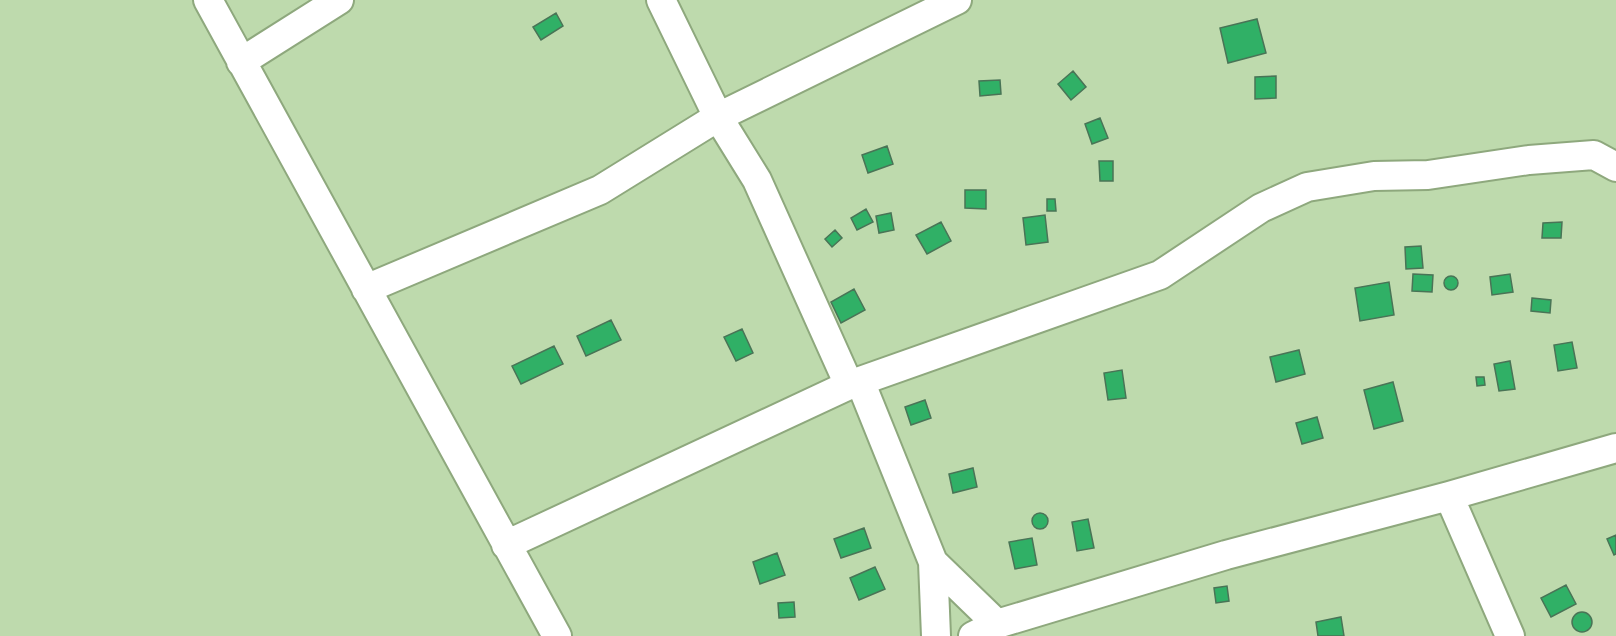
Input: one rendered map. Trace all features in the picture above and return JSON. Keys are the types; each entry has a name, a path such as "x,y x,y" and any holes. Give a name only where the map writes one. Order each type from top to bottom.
{"street":[{"path":"208,0 557,636"},
{"path":"241,62 339,0"},
{"path":"661,0 718,117 757,180 854,383 933,562 985,630 1226,555 1449,496 1616,448"},
{"path":"366,288 600,190 718,117 957,0"},
{"path":"506,545 854,383 1160,275 1261,208 1308,187 1374,176 1428,175 1529,160 1594,155 1616,167"},
{"path":"1449,496 1510,636"},
{"path":"933,562 936,636"}],"building":[{"path":"556,13 563,26 541,40 533,27"},
{"path":"1257,19 1266,53 1228,63 1220,28"},
{"path":"1073,71 1086,87 1071,100 1058,84"},
{"path":"1276,76 1276,98 1255,99 1255,77"},
{"path":"1000,80 1001,94 980,96 979,81"},
{"path":"1100,118 1108,138 1092,144 1085,124"},
{"path":"887,146 893,164 868,173 862,155"},
{"path":"1099,161 1113,161 1113,181 1100,181"},
{"path":"965,190 986,190 986,209 965,208"},
{"path":"1047,199 1055,199 1056,211 1047,211"},
{"path":"866,209 873,222 857,230 851,218"},
{"path":"891,213 894,230 879,233 876,216"},
{"path":"1045,215 1048,242 1026,245 1023,218"},
{"path":"941,222 951,241 927,254 916,235"},
{"path":"1562,222 1561,238 1542,238 1543,223"},
{"path":"835,230 842,238 832,247 825,239"},
{"path":"1421,246 1423,268 1406,269 1405,247"},
{"path":"1413,274 1433,275 1432,292 1412,291"},
{"path":"1510,274 1513,292 1492,295 1490,277"},
{"path":"1448,276 1454,276 1458,283 1454,290 1448,290 1444,286 1444,280"},
{"path":"1389,282 1394,315 1360,321 1355,288"},
{"path":"854,289 865,310 841,323 831,302"},
{"path":"1532,298 1551,300 1550,313 1531,311"},
{"path":"611,320 621,340 586,356 577,336"},
{"path":"742,329 753,353 736,361 724,337"},
{"path":"1572,342 1577,368 1558,371 1554,345"},
{"path":"554,346 563,364 521,384 512,366"},
{"path":"1299,350 1305,374 1276,382 1270,357"},
{"path":"1510,361 1515,389 1499,391 1494,364"},
{"path":"1122,370 1126,398 1108,400 1104,373"},
{"path":"1476,377 1484,377 1485,385 1477,386"},
{"path":"1393,382 1403,421 1374,429 1364,390"},
{"path":"925,400 931,418 911,425 905,407"},
{"path":"1317,417 1323,438 1302,444 1296,423"},
{"path":"973,468 977,487 953,493 949,474"},
{"path":"1040,513 1046,515 1048,521 1046,527 1040,529 1034,527 1032,521 1034,515"},
{"path":"1088,519 1094,548 1077,551 1072,522"},
{"path":"864,528 871,548 841,558 834,539"},
{"path":"1616,535 1616,554 1614,555 1607,539"},
{"path":"1032,538 1037,565 1015,569 1009,542"},
{"path":"777,553 785,575 760,584 753,562"},
{"path":"875,567 885,589 859,600 850,578"},
{"path":"1566,585 1576,604 1551,617 1541,598"},
{"path":"1227,586 1229,601 1216,603 1214,588"},
{"path":"794,602 795,617 779,618 778,603"},
{"path":"1578,612 1586,612 1592,618 1592,626 1586,632 1578,632 1572,626 1572,618"},
{"path":"1341,617 1344,636 1318,636 1316,622"}]}
